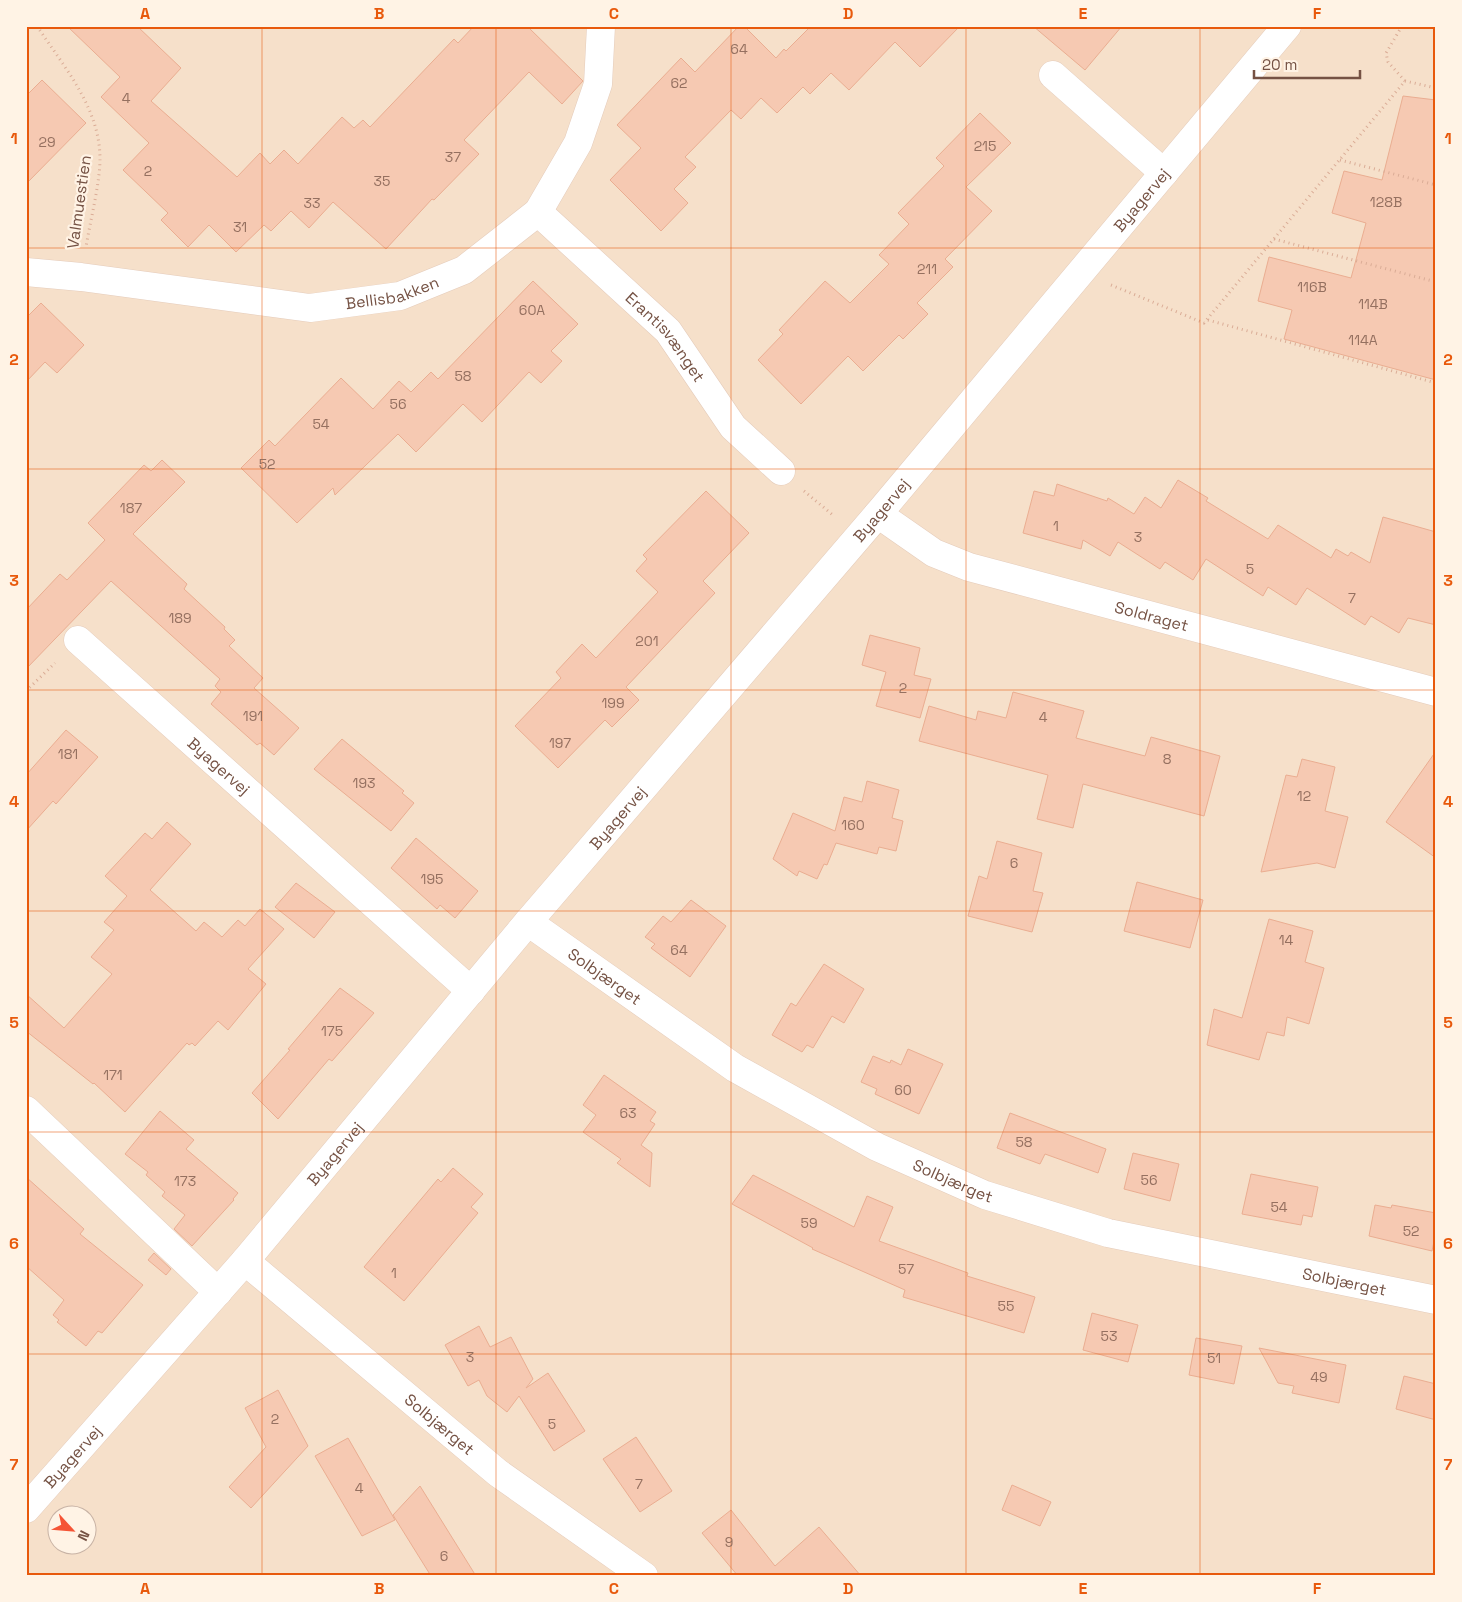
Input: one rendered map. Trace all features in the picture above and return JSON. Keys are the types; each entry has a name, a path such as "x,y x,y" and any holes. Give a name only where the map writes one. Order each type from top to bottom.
{"street":[{"name":"Bellisbakken","path":"26,272 80,277 310,308 400,296 464,270 538,212 578,144 598,84 601,26"},
{"name":"Byagervej","path":"26,1509 245,1261 528,922 878,514 1287,26"},
{"path":"1053,75 1164,173"},
{"name":"Erantisvænget","path":"538,212 668,331 733,426 781,471"},
{"name":"Soldraget","path":"878,514 934,553 969,567 1436,692"},
{"name":"Byagervej","path":"78,640 472,991"},
{"name":"Solbjærget","path":"528,922 735,1068 877,1147 985,1195 1108,1233 1436,1300"},
{"path":"26,1110 218,1292"},
{"name":"Solbjærget","path":"245,1261 498,1473 644,1576"}],"path":[{"name":"Valmuestien","path":"37,26 82,93 96,125 100,160 80,277"},
{"path":"1402,26 1386,54 1388,62 1405,81 1436,88"},
{"path":"1080,273 1204,323 1405,81"},
{"path":"1340,160 1436,185"},
{"path":"1274,239 1436,282"},
{"path":"1208,320 1436,383"},
{"path":"781,471 858,536"},
{"path":"26,691 78,640"}],"shaded area":[{"path":"26,26 1436,26 1436,1576 26,1576"}],"building":[{"path":"67,26 137,26 181,68 151,101 237,177 260,153 270,164 284,150 298,164 342,117 354,128 363,120 370,127 454,39 458,43 474,26 527,26 583,81 562,104 529,72 464,140 479,154 434,200 432,199 386,249 333,202 309,228 291,211 271,231 264,225 236,252 209,225 188,247 161,220 168,213 123,170 149,143 101,97 120,77"},
{"path":"739,26 744,26 776,58 784,49 786,51 811,26 960,26 920,67 895,42 849,90 831,73 810,94 803,87 777,113 761,98 741,119 731,110 685,157 696,167 674,189 688,203 661,231 610,180 641,148 617,125 681,58 695,72"},
{"path":"1033,26 1122,26 1085,70"},
{"path":"42,80 86,123 26,184 26,96"},
{"path":"1403,96 1436,100 1436,380 1284,339 1292,310 1258,301 1269,257 1351,278 1366,223 1332,213 1344,171 1382,180"},
{"path":"980,113 1011,143 966,187 992,211 945,259 953,267 917,303 928,314 903,339 899,335 863,371 848,356 801,404 758,360 783,334 779,330 825,281 850,303 889,264 879,255 909,224 898,213 944,166 936,158"},
{"path":"533,281 578,324 551,351 562,361 541,383 529,372 482,422 463,404 416,452 398,434 335,495 333,488 297,523 241,468 269,440 275,446 341,378 373,409 399,381 411,392 431,372 438,379"},
{"path":"41,303 84,345 57,373 45,362 26,382 26,318"},
{"path":"162,460 185,482 133,534 187,584 184,589 225,627 224,629 235,640 229,646 263,678 254,688 299,728 274,755 260,743 257,745 211,704 221,692 215,686 220,679 111,581 26,669 26,610 60,574 67,580 105,540 88,523 144,465 151,471"},
{"path":"1178,480 1208,498 1206,501 1268,539 1278,525 1331,558 1336,549 1348,556 1351,552 1370,563 1383,517 1436,532 1436,625 1408,618 1399,633 1371,616 1365,625 1307,588 1296,605 1268,587 1263,596 1206,559 1193,580 1165,562 1160,569 1118,542 1110,556 1083,540 1081,549 1023,533 1034,491 1054,496 1057,484 1107,501 1108,498 1134,514 1145,497 1161,508"},
{"path":"706,491 749,533 703,581 715,593 626,687 639,700 612,727 605,720 558,768 515,726 561,678 556,672 582,644 596,658 658,592 636,571 647,559 643,555"},
{"path":"870,635 920,648 914,675 931,679 920,718 876,706 886,672 862,665"},
{"path":"1013,692 1084,711 1076,738 1145,756 1151,737 1220,756 1204,816 1083,784 1073,828 1037,819 1048,775 919,741 929,706 976,720 978,711 1006,718"},
{"path":"66,730 98,757 56,804 53,801 26,831 26,775"},
{"path":"342,739 404,791 402,793 414,803 391,831 314,769"},
{"path":"1436,751 1436,858 1386,822"},
{"path":"1302,759 1335,767 1325,811 1348,817 1335,868 1317,863 1261,872 1286,775 1297,777"},
{"path":"867,781 899,790 892,818 903,821 896,851 879,847 877,854 836,843 827,865 824,864 817,879 799,871 797,876 773,859 793,813 835,831 844,797 862,802"},
{"path":"167,822 191,844 150,890 196,931 204,922 222,937 238,920 245,926 260,909 284,929 248,969 266,984 228,1030 218,1021 195,1046 192,1043 189,1045 187,1043 125,1112 94,1083 26,1031 26,994 64,1028 112,974 91,957 114,930 104,922 127,896 105,876 145,833 152,839"},
{"path":"416,838 478,891 455,918 440,905 437,909 391,868"},
{"path":"997,841 1042,853 1033,891 1043,893 1032,932 968,916 979,876 987,879"},
{"path":"1137,882 1203,900 1190,948 1124,931"},
{"path":"296,883 335,912 314,938 275,907"},
{"path":"691,900 726,926 690,977 651,948 655,944 645,937 663,916 671,922"},
{"path":"1269,919 1313,931 1305,962 1324,968 1309,1024 1287,1017 1284,1036 1267,1032 1259,1060 1207,1045 1214,1009 1242,1018"},
{"path":"824,964 864,989 844,1023 832,1016 813,1048 807,1045 802,1052 772,1035 791,1003 796,1006"},
{"path":"340,988 374,1013 332,1061 329,1059 278,1119 252,1093 290,1050 288,1049"},
{"path":"908,1049 943,1064 919,1114 875,1094 877,1089 861,1082 873,1056 890,1063 891,1060 901,1065"},
{"path":"604,1075 656,1112 650,1121 655,1124 641,1145 652,1153 650,1187 617,1163 621,1159 583,1132 596,1115 583,1105"},
{"path":"160,1111 194,1140 186,1149 238,1193 234,1200 192,1246 174,1229 185,1215 162,1196 165,1192 146,1175 148,1172 125,1154"},
{"path":"1010,1113 1106,1149 1098,1173 1045,1154 1040,1164 997,1148"},
{"path":"1133,1153 1179,1164 1170,1201 1124,1189"},
{"path":"453,1168 483,1194 471,1207 478,1213 404,1301 364,1267 438,1179 441,1182"},
{"path":"1251,1174 1318,1187 1312,1217 1303,1215 1301,1225 1242,1214"},
{"path":"753,1175 854,1227 867,1196 893,1207 879,1241 968,1273 967,1276 1035,1297 1024,1333 903,1297 905,1290 812,1249 732,1204"},
{"path":"26,1177 84,1229 80,1234 143,1285 102,1333 98,1331 86,1346 57,1322 59,1320 53,1315 64,1300 26,1266"},
{"path":"1375,1205 1391,1208 1392,1205 1436,1213 1436,1232 1432,1251 1369,1236"},
{"path":"154,1253 171,1269 166,1275 148,1260"},
{"path":"1092,1313 1138,1325 1128,1362 1083,1350"},
{"path":"479,1326 490,1347 511,1337 533,1379 526,1388 548,1373 585,1431 554,1451 519,1396 507,1412 487,1396 479,1380 468,1386 445,1345"},
{"path":"1196,1338 1242,1346 1234,1384 1189,1375"},
{"path":"1259,1348 1346,1365 1339,1403 1292,1393 1294,1386 1278,1383"},
{"path":"1404,1376 1436,1384 1436,1420 1396,1409"},
{"path":"278,1390 308,1446 251,1508 229,1487 266,1447 245,1408"},
{"path":"636,1437 672,1491 640,1512 603,1459"},
{"path":"348,1438 395,1520 362,1536 315,1456"},
{"path":"1012,1485 1051,1502 1040,1526 1002,1510"},
{"path":"420,1486 476,1576 431,1576 393,1515"},
{"path":"731,1510 775,1566 819,1527 861,1576 738,1576 702,1533"}]}
